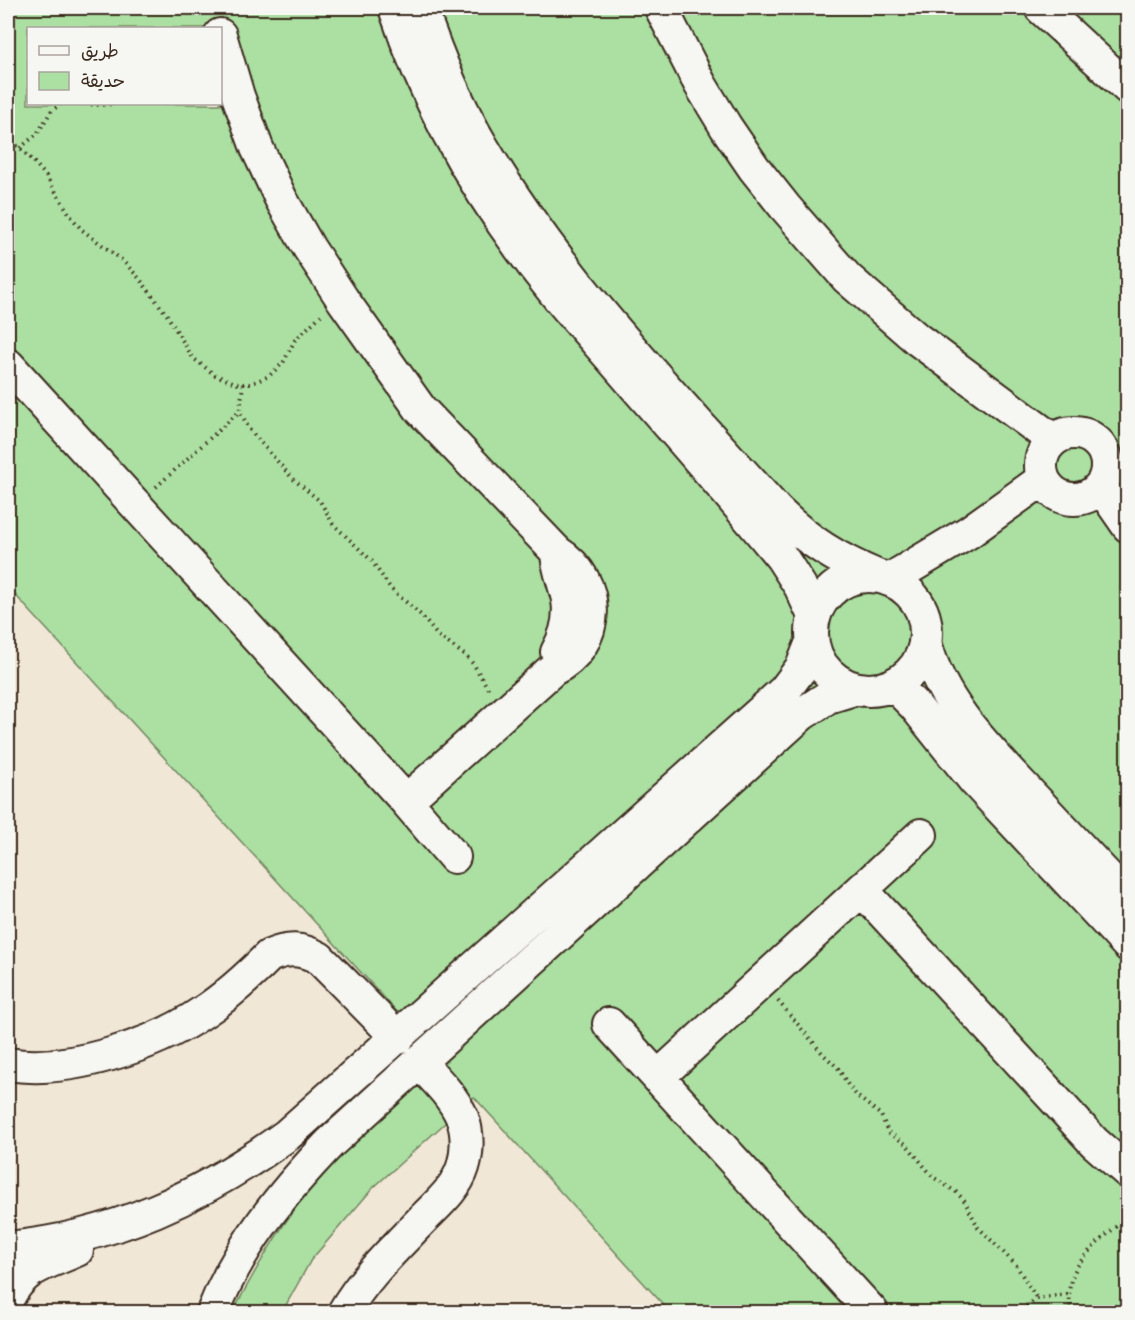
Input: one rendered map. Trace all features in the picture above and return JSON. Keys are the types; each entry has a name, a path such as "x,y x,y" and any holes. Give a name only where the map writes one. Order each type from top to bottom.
{"street":[{"path":"214,8 219,27"},
{"path":"395,8 419,72 438,113 483,193 554,292 782,558 800,586 813,629 815,655 830,676 841,684 867,691 880,690 894,685 915,668 925,642"},
{"path":"421,8 446,75 482,147 516,198 583,289 633,349 777,511 801,534 825,551 883,578 910,594 923,616 925,642 936,676 952,704 998,759 1128,898"},
{"path":"661,8 700,84 732,135 785,207 840,269 884,312 917,339 1053,440"},
{"path":"1041,8 1128,88"},
{"path":"222,41 238,96 257,148 292,218 343,300 421,410 557,552 560,574 568,600 569,615 567,628 552,670 406,801"},
{"path":"8,365 406,801 454,857"},
{"path":"1073,432 1094,438 1101,446 1108,466 1106,477 1093,494 1083,499 1072,500 1055,493 1043,479 1041,462 1043,453 1053,440 1063,434 1073,432"},
{"path":"8,1248 71,1237 152,1214 252,1161 296,1128 398,1038 784,691 802,667 813,629 828,593 838,585 864,576 883,578 969,532 1043,479"},
{"path":"1101,486 1128,526"},
{"path":"894,685 920,712 974,780 1128,945"},
{"path":"213,1312 242,1252 290,1185 330,1143 802,714 828,697 854,689"},
{"path":"658,1077 921,835"},
{"path":"862,890 1094,1142 1128,1172"},
{"path":"8,1064 34,1065 70,1062 98,1057 153,1039 203,1012 269,956 294,949 307,951 319,958 398,1038"},
{"path":"609,1024 872,1312"},
{"path":"344,1312 371,1273 444,1197 455,1183 463,1167 467,1150 466,1132 461,1115 452,1100 419,1062"},
{"path":"8,1298 14,1286 39,1264 75,1250 116,1226"}],"path":[{"path":"19,148 37,134 52,110 60,105"},
{"path":"8,137 46,176 70,215 81,228 122,260 146,287 167,315 193,358 227,381 250,384 269,376 283,363 295,340 318,317 343,300"},
{"path":"243,384 240,411 249,429 292,478 320,501 333,524 371,561 391,589 421,615 437,635 470,660 503,714"},
{"path":"136,505 240,411"},
{"path":"762,983 823,1054 838,1068 857,1096 881,1115 888,1132 906,1144 933,1177 964,1200 978,1227 1016,1265 1037,1299"},
{"path":"1072,1312 1068,1294 1080,1260 1128,1215"},
{"path":"1016,1312 1037,1299 1068,1294"}],"green space":[{"path":"8,8 1127,8 1127,1312 670,1312 474,1097 373,1188 311,1260 282,1312 233,1312 290,1215 327,1168 443,1062 8,587"}]}
